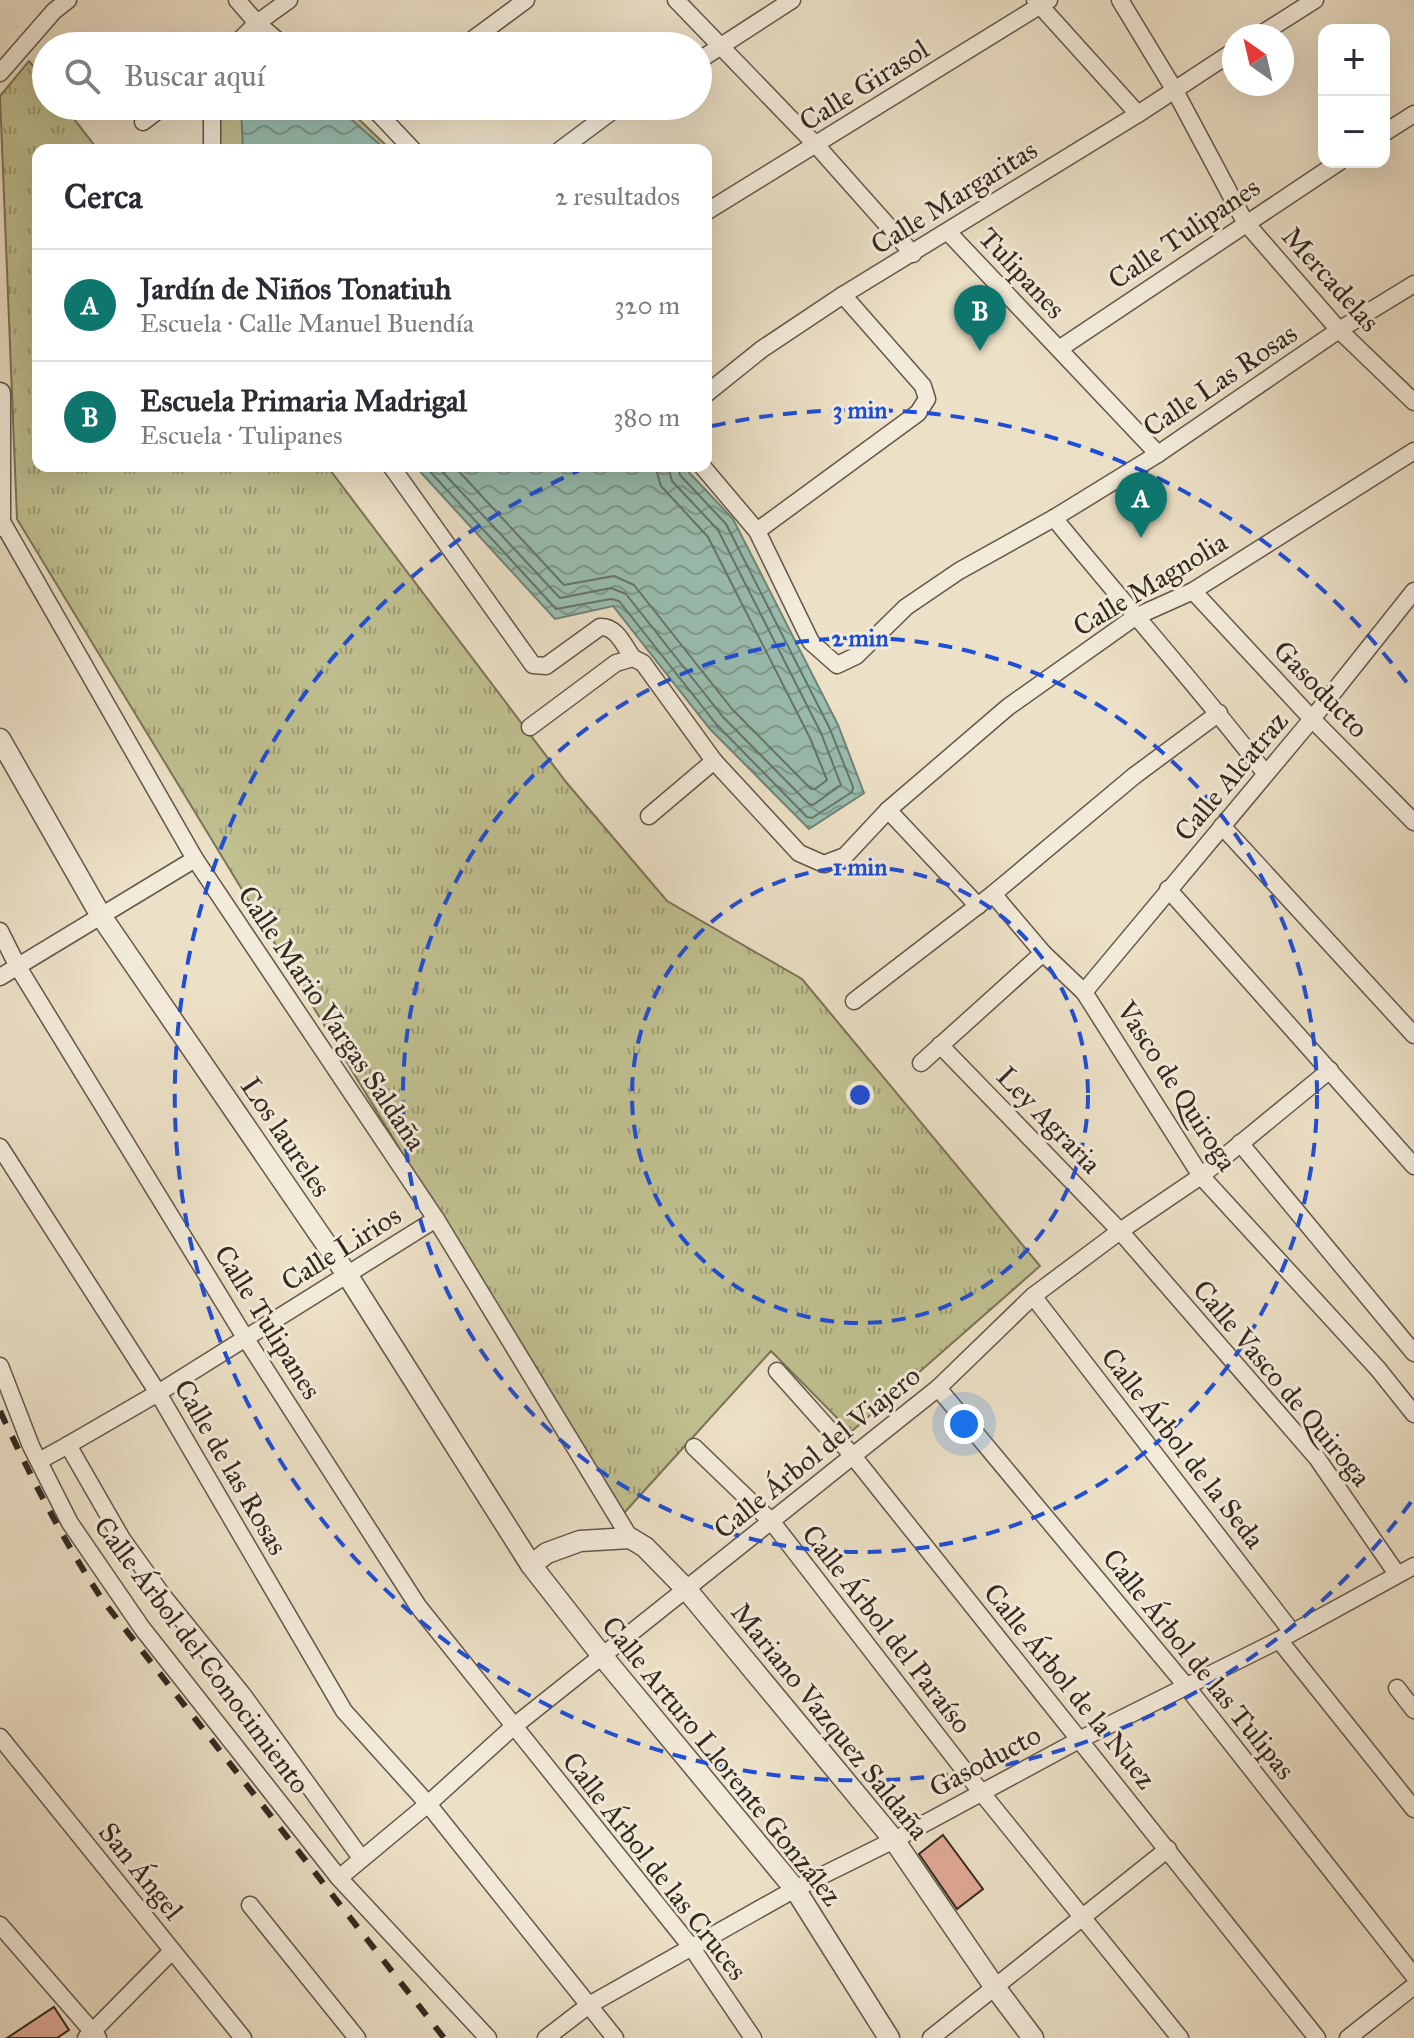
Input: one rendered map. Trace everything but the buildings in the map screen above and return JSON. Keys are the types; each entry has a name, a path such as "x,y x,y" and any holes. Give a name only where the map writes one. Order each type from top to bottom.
{"street":[{"path":"36,32 68,0"},
{"path":"237,0 268,32"},
{"path":"248,32 289,0"},
{"path":"483,32 526,0"},
{"path":"676,0 707,32"},
{"path":"712,52 792,0"},
{"name":"Mercadelas","path":"1120,0 1174,89 1245,222 1339,330 1414,402"},
{"path":"1277,24 1315,0"},
{"path":"1041,2 1138,114"},
{"name":"Calle Girasol","path":"712,208 817,146 1041,2"},
{"path":"0,73 32,36"},
{"path":"712,38 817,146 913,254"},
{"name":"Calle Margaritas","path":"712,389 762,349 843,295 1138,114 1222,59"},
{"path":"1390,129 1414,114"},
{"path":"212,120 212,144"},
{"path":"388,120 408,144"},
{"path":"568,144 600,120"},
{"name":"Calle Tulipanes","path":"1059,349 1330,168"},
{"name":"Tulipanes","path":"948,232 1158,454"},
{"name":"Calle Las Rosas","path":"757,531 811,642 837,665 856,656 906,607 938,585 1158,454 1339,330 1414,284"},
{"path":"707,472 757,531 918,413 927,399 923,386 843,295"},
{"path":"0,393 0,523"},
{"name":"Calle Magnolia","path":"395,472 533,665 546,666 600,627 608,627 633,658 643,663 714,761 799,853 824,864 845,856 888,810 1008,707 1135,617 1193,591 1414,451"},
{"path":"1054,518 1219,713 1265,773"},
{"name":"Calle Mario Vargas Saldaña","path":"0,523 195,859 436,1219 630,1538"},
{"name":"Gasoducto","path":"1193,591 1312,719 1414,822"},
{"name":"Calle Alcatraz","path":"1084,992 1412,600"},
{"path":"530,727 616,663 633,658"},
{"path":"854,1001 993,894 1134,776 1219,713"},
{"name":"Los laureles","path":"0,739 101,916 348,1276 531,1565"},
{"path":"649,816 714,761"},
{"path":"888,810 978,906"},
{"path":"1222,826 1414,1035"},
{"path":"0,977 195,859"},
{"path":"1168,889 1414,1166"},
{"name":"Vasco de Quiroga","path":"993,894 1043,953 1084,992 1201,1176 1378,1369 1414,1414"},
{"name":"Calle Tulipanes","path":"0,931 18,967 246,1339 418,1606 513,1727"},
{"path":"921,1063 1043,953"},
{"name":"Ley Agraria","path":"940,1045 1120,1231"},
{"name":"Calle Árbol del Viajero","path":"339,1878 428,1804 513,1727 938,1388 1033,1296 1201,1176 1330,1070"},
{"path":"1240,1143 1414,1353"},
{"name":"Calle de las Rosas","path":"0,1147 158,1393 344,1711 428,1804 615,2038"},
{"name":"Calle Lirios","path":"39,1461 158,1393 436,1219"},
{"name":"Calle Vasco de Quiroga","path":"1120,1231 1317,1458 1397,1574"},
{"name":"Calle Árbol de la Seda","path":"1033,1296 1414,1809"},
{"name":"Calle Árbol del Conocimiento","path":"0,1366 39,1461 70,1523 142,1628 339,1878 488,2038"},
{"name":"Calle Árbol de la Nuez","path":"777,1371 853,1456 1317,2038"},
{"name":"Calle Árbol de las Tulipas","path":"938,1388 1187,1687 1414,1976"},
{"path":"68,1445 138,1562 243,1695 361,1858"},
{"name":"Calle Árbol del Paraíso","path":"694,1447 772,1522 981,1792 1180,2038"},
{"path":"531,1565 547,1553 580,1541 630,1538"},
{"name":"Mariano Vazquez Saldaña","path":"630,1538 645,1547 687,1590 894,1840 1033,2038"},
{"name":"Calle Arturo Llorente González","path":"531,1565 795,1889 889,2038"},
{"name":"Gasoducto","path":"546,2038 589,2005 795,1889 1286,1636 1414,1566"},
{"path":"1397,1688 1414,1710"},
{"name":"Calle Árbol de las Cruces","path":"513,1727 692,1948 753,2038"},
{"name":"San Ángel","path":"0,1738 243,2038"},
{"path":"931,2038 1168,1849"},
{"path":"250,1905 357,2038"},
{"path":"0,1925 92,2036 172,1951"},
{"path":"1348,2038 1414,1986"}],"green space":[{"path":"29,61 32,65 32,120 75,120 93,144 32,144 32,472 332,472 566,782 667,901 802,979 1040,1266 851,1432 771,1351 624,1513 17,519 0,96"},
{"path":"214,120 360,120 385,144 216,144"}],"water":[{"path":"242,120 352,120 379,144 243,144"},
{"path":"420,472 689,472 733,519 838,725 864,793 809,829 710,729 613,606 555,619"}],"railway":[{"path":"0,1411 48,1508 104,1602 444,2038"}],"place":[{"name":"Escuela Primaria Madrigal","path":"980,351"},
{"name":"Jardín de Niños Tonatiuh","path":"1141,538"}]}
